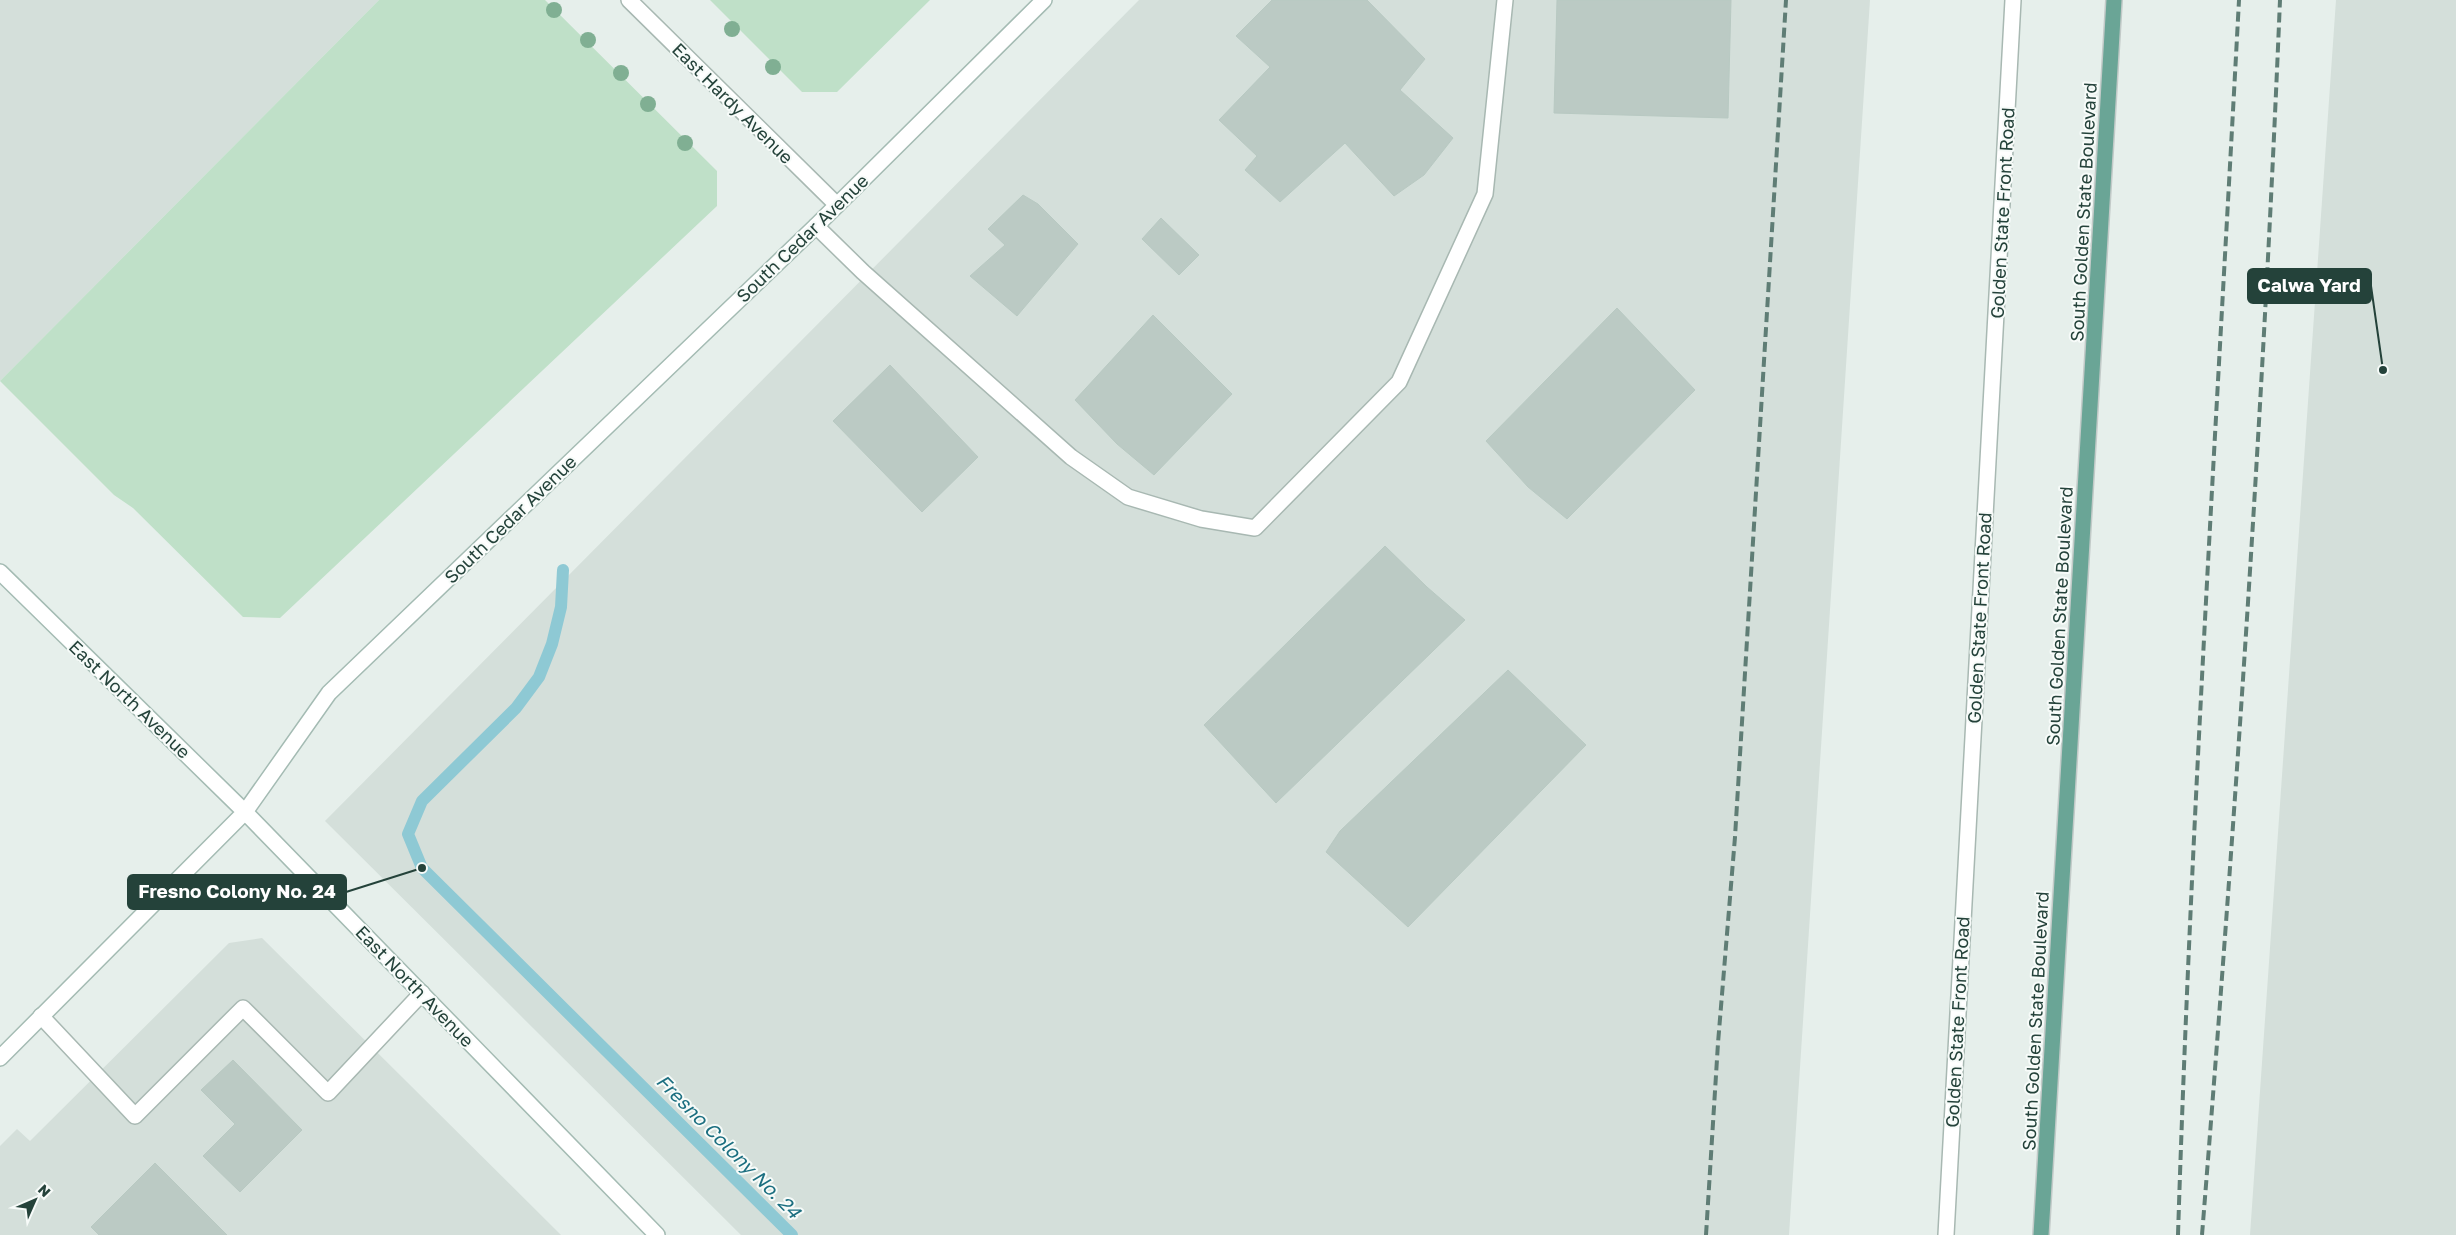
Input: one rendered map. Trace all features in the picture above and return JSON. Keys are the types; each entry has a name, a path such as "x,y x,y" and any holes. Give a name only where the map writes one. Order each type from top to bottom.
{"main road":[{"name":"South Golden State Boulevard","path":"2041,1230 2114,0"}],"street":[{"name":"East Hardy Avenue","path":"629,0 837,205"},
{"name":"South Cedar Avenue","path":"0,1058 246,812 329,694 816,226 1044,0"},
{"path":"816,226 863,272 1063,450 1128,498 1201,519 1255,528 1398,382 1485,194 1505,0"},
{"name":"Golden State Front Road","path":"1946,1235 2013,0"},
{"name":"East North Avenue","path":"0,572 246,812 657,1235"},
{"path":"41,1016 135,1116 243,1008 328,1093 422,993"}],"shaded area":[{"path":"0,0 379,0 0,381"},
{"path":"1139,0 1870,0 1789,1235 741,1235 325,821"},
{"path":"2336,0 2456,0 2456,1235 2250,1235"},
{"path":"262,938 561,1235 0,1235 0,1146 17,1129 30,1141 229,943"}],"green space":[{"path":"379,0 545,0 717,171 717,206 280,618 243,617 133,508 114,495 0,381"},
{"path":"710,0 930,0 837,92 802,92"}],"building":[{"path":"1272,0 1367,0 1425,59 1400,90 1453,138 1424,175 1394,196 1345,143 1280,202 1245,170 1257,156 1219,120 1270,67 1236,36"},
{"path":"1557,0 1731,0 1728,118 1554,113"},
{"path":"1023,195 1038,204 1078,244 1017,316 970,276 1005,245 988,229"},
{"path":"1161,218 1199,255 1179,275 1142,239"},
{"path":"1617,308 1695,390 1567,519 1528,487 1486,441"},
{"path":"1153,315 1232,394 1154,475 1117,444 1075,400"},
{"path":"890,365 978,457 922,512 833,421"},
{"path":"1385,546 1427,587 1465,620 1276,803 1204,725"},
{"path":"1508,670 1586,745 1408,927 1326,852 1340,831"},
{"path":"233,1060 302,1130 240,1192 203,1156 235,1124 201,1090"},
{"path":"155,1163 227,1235 99,1235 91,1227"}],"waterway":[{"name":"Fresno Colony No. 24","path":"563,570 561,607 552,644 539,677 516,708 422,801 408,834 422,868 792,1235"}],"railway":[{"path":"1706,1235 1718,1043 1735,837 1786,0"},
{"path":"2178,1235 2197,772 2239,0"},
{"path":"2202,1235 2226,927 2257,463 2280,0"}],"place":[{"name":"Calwa Yard","path":"2383,370"},
{"name":"Fresno Colony No. 24","path":"422,868"}]}
